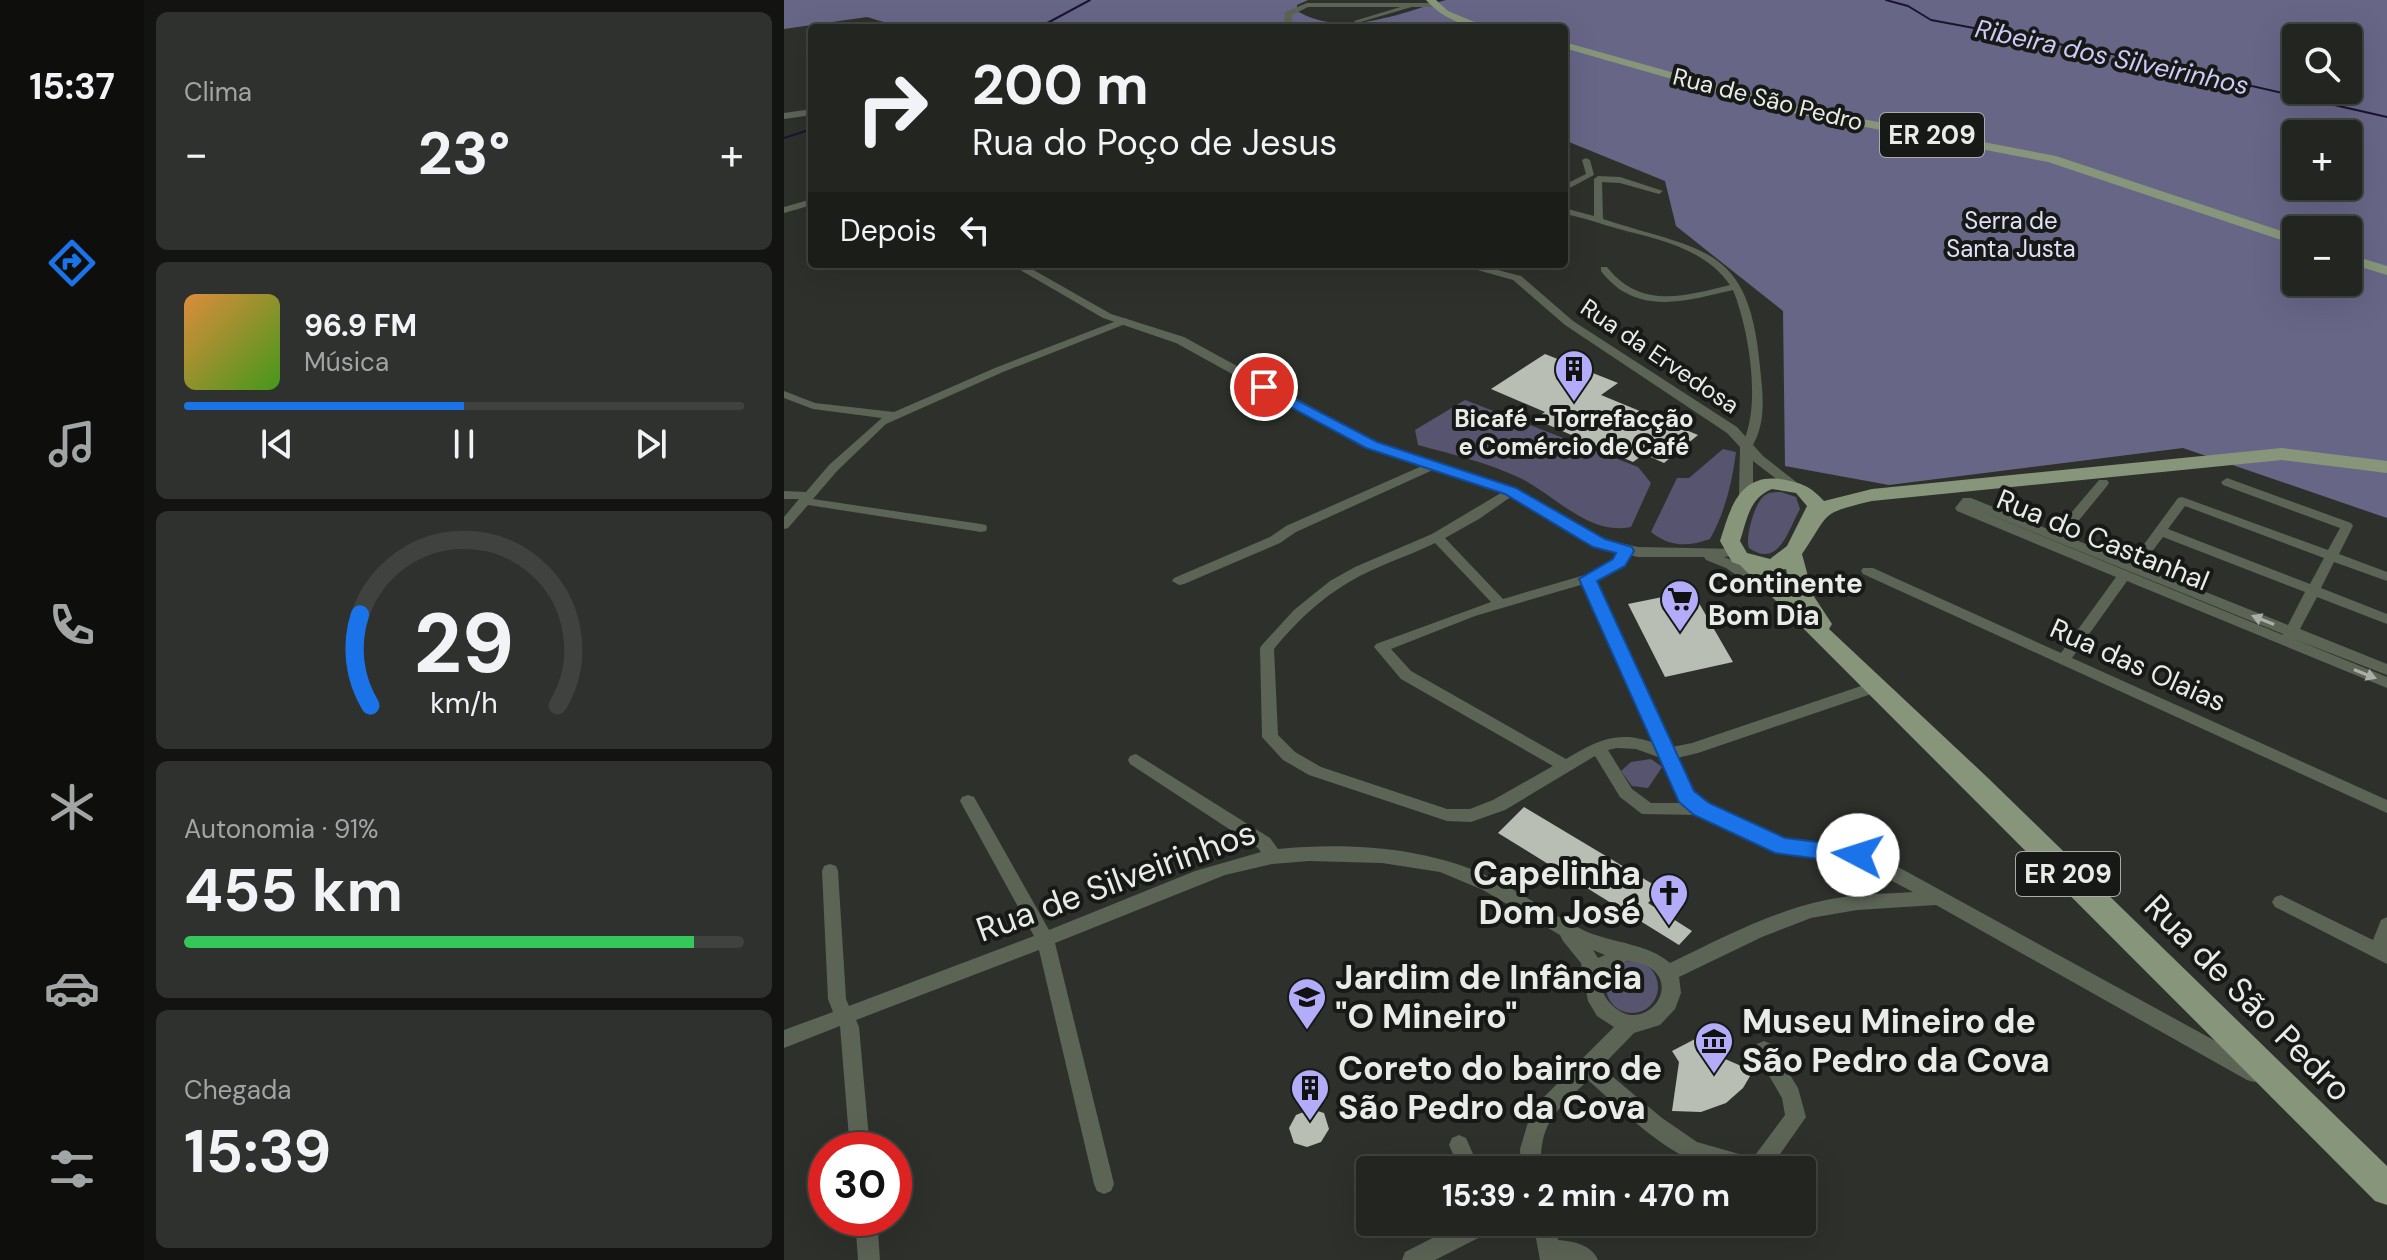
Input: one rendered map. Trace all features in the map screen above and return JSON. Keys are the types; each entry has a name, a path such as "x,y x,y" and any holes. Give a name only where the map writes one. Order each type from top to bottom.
{"main road":[{"path":"1433,2 1457,19 1472,24"},
{"name":"Rua de São Pedro","path":"1568,46 1787,108 2051,159 2282,236"},
{"path":"2362,263 2387,271"},
{"path":"1816,513 1830,505 1872,495 2282,454 2387,467"},
{"path":"1801,489 1817,505 1816,513 1793,556 1775,565 1741,557 1730,541 1746,495 1764,484 1872,495"},
{"name":"Rua de São Pedro","path":"1793,556 1802,595 1850,659"},
{"name":"Rua de São Pedro","path":"1741,557 1786,604 1878,686 2387,1189"}],"street":[{"path":"1288,24 1288,14 1299,7 1433,2"},
{"path":"1357,21 1412,6 1409,4"},
{"path":"784,116 808,113"},
{"path":"1586,160 1594,177 1599,219"},
{"path":"1568,188 1594,177 1620,180 1659,191"},
{"path":"1568,188 1597,192"},
{"path":"784,210 808,203"},
{"path":"1568,212 1657,234 1687,246 1724,269 1737,286 1748,310 1754,343 1757,424 1746,448"},
{"path":"1022,268 1107,316 1167,333 1371,445 1511,491 1599,543 1626,551 1741,557"},
{"name":"Rua da Ervedosa","path":"1477,268 1517,278 1569,323 1732,430 1746,448 1801,489"},
{"path":"1604,269 1612,280 1622,286 1666,300 1737,286"},
{"path":"784,525 871,429 999,370 1124,321"},
{"path":"784,394 813,406 895,416"},
{"name":"Rua da Ervedosa","path":"1746,448 1746,495"},
{"path":"1179,581 1275,540 1291,529 1431,466"},
{"path":"2227,482 2347,526 2288,636"},
{"path":"2058,537 2103,483"},
{"path":"1511,491 1489,508 1437,537 1388,556 1337,583 1292,618 1275,638 1267,648 1270,737 1289,756 1315,771 1447,815 1471,816 1499,805 1598,747 1617,742 1637,743 1668,754 1707,744 1878,686"},
{"path":"784,495 981,528"},
{"name":"Rua do Castanhal","path":"2129,571 2058,537 1967,501 1961,508 2129,571 2288,636 2387,683"},
{"path":"2063,660 2182,501 2387,577"},
{"path":"1677,553 1706,546 1735,527"},
{"path":"2160,531 2387,619"},
{"path":"1437,537 1500,604"},
{"path":"1564,765 1406,675 1381,647 1500,604 1588,579 1619,563 1626,551"},
{"path":"1702,554 1731,565 1786,604"},
{"name":"Rua das Olaias","path":"1868,571 2387,807"},
{"path":"1588,579 1686,796 1702,809 1783,847 1858,855 2285,1090"},
{"name":"Rua do Castanhal","path":"2288,636 2387,670"},
{"path":"1598,747 1626,793 1648,809 1702,809"},
{"path":"1136,760 1264,843 1273,856"},
{"path":"968,801 1045,939 1104,1184"},
{"name":"Rua de Silveirinhos","path":"784,1039 1234,866 1273,856 1402,858 1441,865 1523,902 1561,929 1600,947 1626,953"},
{"path":"830,871 837,999 850,1027 859,1132"},
{"path":"1668,973 1755,932 1813,911 1873,902 1935,898"},
{"path":"2281,902 2382,953 2387,925"},
{"name":"Rua de Silveirinhos","path":"1561,929 1590,960 1593,980"},
{"path":"1626,953 1651,957 1668,973 1672,992 1664,1011 1651,1020 1630,1024 1606,1014 1596,1002 1593,980 1599,967 1609,959 1626,953"},
{"path":"1530,1156 1539,1116 1630,1024"},
{"path":"1587,1067 1655,1125 1692,1151 1757,1169 1796,1117 1791,1095 1764,1050"},
{"path":"1459,1145 1464,1156"},
{"path":"867,1236 869,1260"},
{"path":"1413,1260 1459,1236"},
{"path":"1550,1255 1572,1252 1587,1260"}],"shaded area":[{"path":"1465,400 1638,467 1651,483 1631,527 1601,526 1520,478 1470,459 1418,445 1415,430"},
{"path":"1723,449 1736,452 1724,508 1710,539 1679,544 1665,541 1651,532 1677,478 1689,478"},
{"path":"1781,492 1796,497 1800,509 1781,544 1768,554 1759,553 1749,548 1748,543 1753,515 1764,496"},
{"path":"1651,759 1662,767 1648,788 1632,786 1621,771 1631,762"},
{"path":"1632,961 1650,969 1658,987 1650,1005 1632,1013 1614,1005 1606,987 1614,969"}],"green space":[{"name":"Serra de Santa Justa","path":"784,0 1308,0 1297,5 1297,11 1333,23 1352,23 1390,17 1446,0 2387,0 2387,518 2183,448 1889,485 1785,466 1783,311 1676,226 1665,181 1568,142 1568,24 890,24 867,17 784,29"}],"building":[{"name":"Bicafé - Torrefacção e Comércio de Café","path":"1545,354 1618,383 1601,395 1698,435 1664,463 1644,454 1633,462 1535,419 1545,412 1491,389"},
{"name":"Continente Bom Dia","path":"1692,591 1733,662 1665,677 1628,604"},
{"path":"1524,807 1661,889 1648,903 1692,931 1679,945 1498,833"},
{"name":"Museu Mineiro de São Pedro da Cova","path":"1697,1038 1704,1050 1753,1071 1743,1088 1726,1103 1701,1112 1672,1111 1679,1062 1672,1051"},
{"name":"Coreto do bairro de São Pedro da Cova","path":"1311,1109 1324,1113 1329,1129 1321,1142 1307,1147 1294,1143 1289,1128 1296,1115"}],"waterway":[{"path":"1045,24 1090,0"},
{"name":"Ribeira dos Silveirinhos","path":"1886,0 1908,6 1931,20 2112,54 2387,117"},
{"path":"784,138 808,130"}],"place":[{"name":"Bicafé - Torrefacção e Comércio de Café","path":"1574,403"},
{"name":"Continente Bom Dia","path":"1680,633"},
{"name":"Capelinha Dom José","path":"1669,927"},
{"name":"Jardim de Infância \"O Mineiro\"","path":"1307,1031"},
{"name":"Museu Mineiro de São Pedro da Cova","path":"1714,1075"},
{"name":"Coreto do bairro de São Pedro da Cova","path":"1310,1122"}],"route":[{"path":"1264,387 1371,445 1511,491 1599,543 1626,551 1619,563 1588,579 1686,796 1702,809 1783,847 1858,855"}]}
